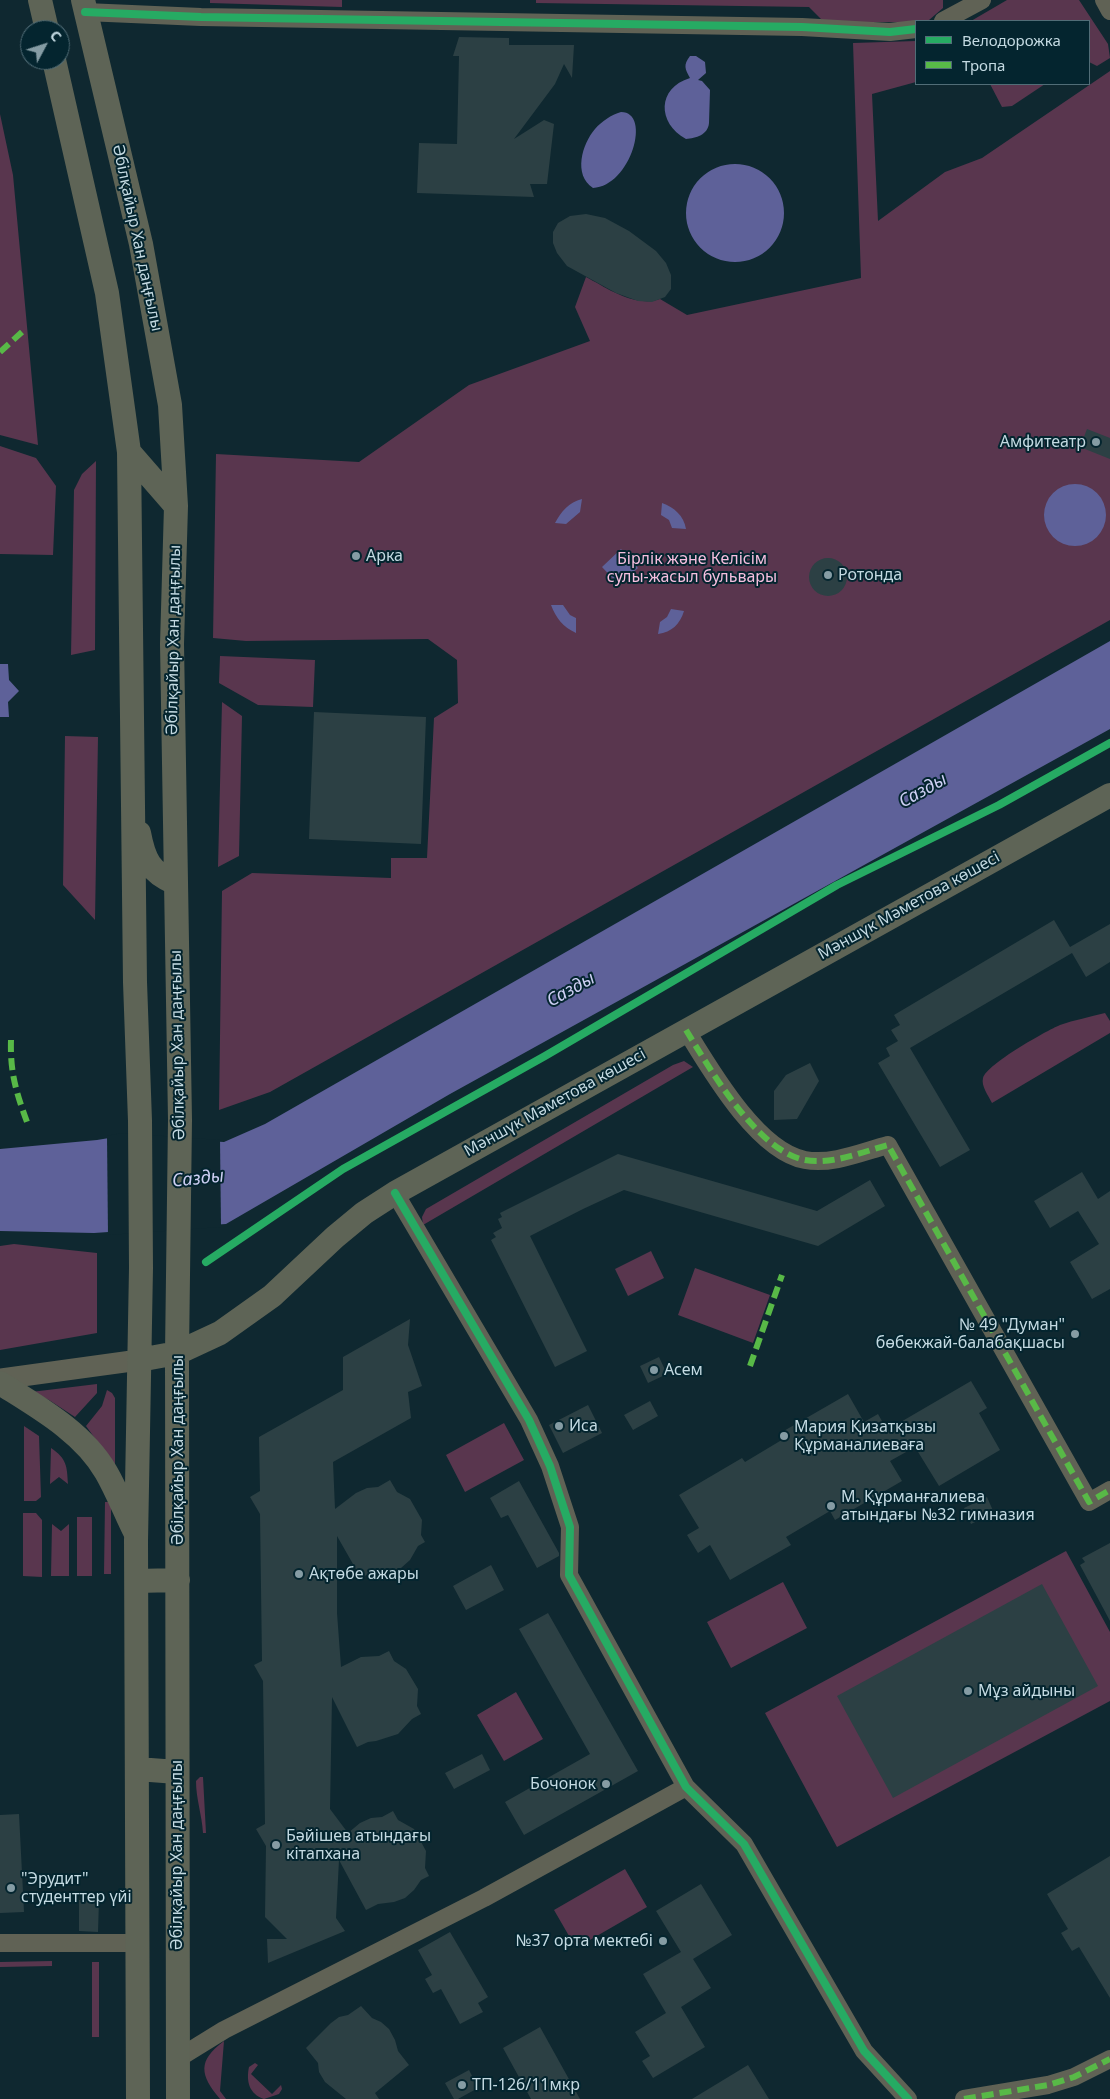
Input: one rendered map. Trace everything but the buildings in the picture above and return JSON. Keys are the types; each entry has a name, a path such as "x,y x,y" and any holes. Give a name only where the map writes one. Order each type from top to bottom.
{"main road":[{"path":"40,0 45,20"},
{"name":"Әбілқайыр Хан даңғылы","path":"84,6 143,253 170,405 176,506 172,644 180,1120 177,1353 178,2099"},
{"path":"56,70 107,293 129,452 132,800 135,982 140,1121 141,1254 136,1536 138,2099"},
{"path":"129,452 176,506"},
{"name":"Мәншүк Мәметова көшесі","path":"139,1360 177,1353 220,1333 272,1296 357,1219 395,1193 1110,795"},
{"path":"132,800 142,850 150,865 160,876 175,883"},
{"path":"0,1383 59,1423 87,1448 105,1471 136,1536"},
{"path":"137,1581 178,1580"},
{"path":"137,1770 177,1772"}],"street":[{"path":"945,20 982,0"},
{"path":"1104,0 1110,11"},
{"path":"84,6 201,17 802,27 882,31 915,29"},
{"path":"686,1030 722,1089 773,1144 804,1160 846,1157 888,1145 1089,1502 1110,1490"},
{"path":"395,1193 529,1420 550,1466 570,1527 569,1575 686,1787 744,1844 864,2051 908,2099"},
{"name":"Мәншүк Мәметова көшесі","path":"0,1378 139,1360"},
{"path":"177,2059 224,2030 484,1898 686,1787"},
{"path":"0,1944 138,1943"},
{"path":"964,2099 1048,2085 1074,2077 1110,2059"}],"green space":[{"path":"210,0 342,0 342,7 210,3"},
{"path":"536,0 943,0 943,8 929,20 915,20 912,27 896,22 824,22 809,7 536,3"},
{"path":"1007,0 1079,0 1108,44 1110,58 1097,66 1090,62 1090,20 973,20"},
{"name":"Бірлік және Келісім сулы-жасыл бульвары","path":"915,41 915,82 872,94 878,221 945,172 982,158 1110,71 1110,620 270,1092 219,1110 222,891 252,873 391,878 391,858 427,858 434,718 458,703 457,660 428,639 246,641 213,638 216,454 359,462 469,385 590,341 575,307 586,277 631,299 651,301 660,299 687,315 861,278 853,43"},
{"path":"991,85 1044,85 1012,106 1002,107"},
{"path":"0,114 13,175 38,445 0,435"},
{"path":"0,446 36,458 56,486 53,555 0,554"},
{"path":"96,461 95,650 71,655 74,490 82,474"},
{"path":"220,656 315,660 313,707 258,705 219,683"},
{"path":"222,702 242,716 239,856 218,867"},
{"path":"65,736 98,737 95,920 63,885"},
{"path":"1105,1013 1110,1021 1110,1033 992,1103 985,1090 983,1078 987,1072 1005,1057 1060,1025"},
{"path":"684,1061 693,1067 423,1225 422,1217 426,1209 673,1065"},
{"path":"14,1244 97,1253 97,1333 0,1350 0,1246"},
{"path":"651,1251 664,1278 628,1296 615,1269"},
{"path":"695,1268 770,1295 753,1343 678,1315"},
{"path":"97,1384 97,1393 75,1417 49,1400 31,1392"},
{"path":"107,1390 115,1398 115,1466 86,1426 102,1406"},
{"path":"504,1423 524,1460 465,1492 446,1455"},
{"path":"24,1426 39,1436 41,1497 36,1501 24,1501"},
{"path":"51,1448 65,1463 68,1484 59,1477 50,1484"},
{"path":"105,1502 111,1502 111,1574 104,1574"},
{"path":"23,1513 36,1513 42,1520 42,1577 23,1576"},
{"path":"77,1517 92,1517 92,1576 77,1576"},
{"path":"52,1524 61,1531 69,1524 69,1576 51,1576"},
{"path":"1066,1551 1110,1632 1110,1701 837,1847 765,1713"},
{"path":"783,1582 807,1628 731,1668 707,1622"},
{"path":"516,1692 543,1739 504,1761 477,1715"},
{"path":"203,1777 206,1833 203,1833 197,1794 196,1781"},
{"path":"625,1869 647,1907 576,1948 554,1910"},
{"path":"52,1961 52,1966 0,1967 0,1962"},
{"path":"92,1962 99,1962 99,2037 92,2037"},
{"path":"224,2041 220,2091 226,2099 220,2099 208,2083 204,2068 209,2055"},
{"path":"255,2063 258,2065 251,2074 272,2094 281,2085 282,2089 279,2094 264,2099 255,2094 248,2082 248,2072 249,2067"}],"water":[{"path":"690,56 696,56 705,62 706,73 698,80 702,81 710,90 709,123 704,133 697,137 686,139 676,132 670,124 665,106 671,90 679,83 690,78 686,62"},
{"path":"621,112 630,115 635,124 636,136 633,149 627,163 618,175 606,184 593,188 587,182 581,168 583,151 590,135 598,126"},
{"path":"735,164 754,168 769,179 780,194 784,213 780,232 769,247 754,258 735,262 716,258 701,247 690,232 686,213 690,194 701,179 716,168"},
{"path":"1075,484 1087,486 1097,493 1104,503 1106,515 1104,527 1097,537 1087,544 1075,546 1063,544 1053,537 1046,527 1044,515 1046,503 1053,493 1063,486"},
{"path":"582,499 580,512 566,524 555,523 566,508 573,502"},
{"path":"662,503 678,513 686,529 672,528 669,520 661,515"},
{"path":"621,549 638,568 619,585 602,567"},
{"path":"551,605 563,605 570,615 576,618 576,633 560,622"},
{"path":"671,609 684,611 675,627 658,634 660,622 667,617"},
{"name":"Сазды","path":"1110,641 1110,729 450,1094 226,1224 94,1233 0,1231 0,1149 121,1136 224,1142 265,1124"},
{"path":"0,664 8,664 9,680 19,691 8,702 9,717 0,717"}],"pier":[{"path":"121,1133 220,1140 221,1227 108,1235 107,1136"}],"marked path":[{"path":"0,352 22,332"},
{"path":"686,1030 736,1106 770,1141 787,1153 805,1160 826,1161 888,1145 1089,1502 1110,1490"},
{"path":"11,1040 15,1082 27,1122"},
{"path":"750,1366 782,1275"},
{"path":"964,2099 1048,2085 1074,2077 1110,2059"}],"cycle path":[{"path":"85,12 201,17 802,27 890,32 915,29"},
{"path":"206,1262 343,1169 545,1056 837,885 999,805 1110,743"},
{"path":"395,1193 529,1420 550,1466 570,1527 569,1575 686,1787 744,1844 864,2051 908,2099"}],"place":[{"name":"Амфитеатр","path":"1096,442"},
{"name":"Арка","path":"356,556"},
{"name":"Ротонда","path":"828,575"},
{"name":"№ 49 \"Думан\" бөбекжай-балабақшасы","path":"1075,1334"},
{"name":"Асем","path":"654,1370"},
{"name":"Иса","path":"559,1426"},
{"name":"Мария Қизатқызы Құрманалиеваға","path":"784,1436"},
{"name":"М. Құрманғалиева атындағы №32 гимназия","path":"831,1506"},
{"name":"Ақтөбе ажары","path":"299,1574"},
{"name":"Мұз айдыны","path":"968,1691"},
{"name":"Бочонок","path":"606,1784"},
{"name":"Бәйішев атындағы кітапхана","path":"276,1845"},
{"name":"\"Эрудит\" студенттер үйі","path":"11,1888"},
{"name":"№37 орта мектебі","path":"663,1941"},
{"name":"ТП-126/11мкр","path":"462,2085"}]}
